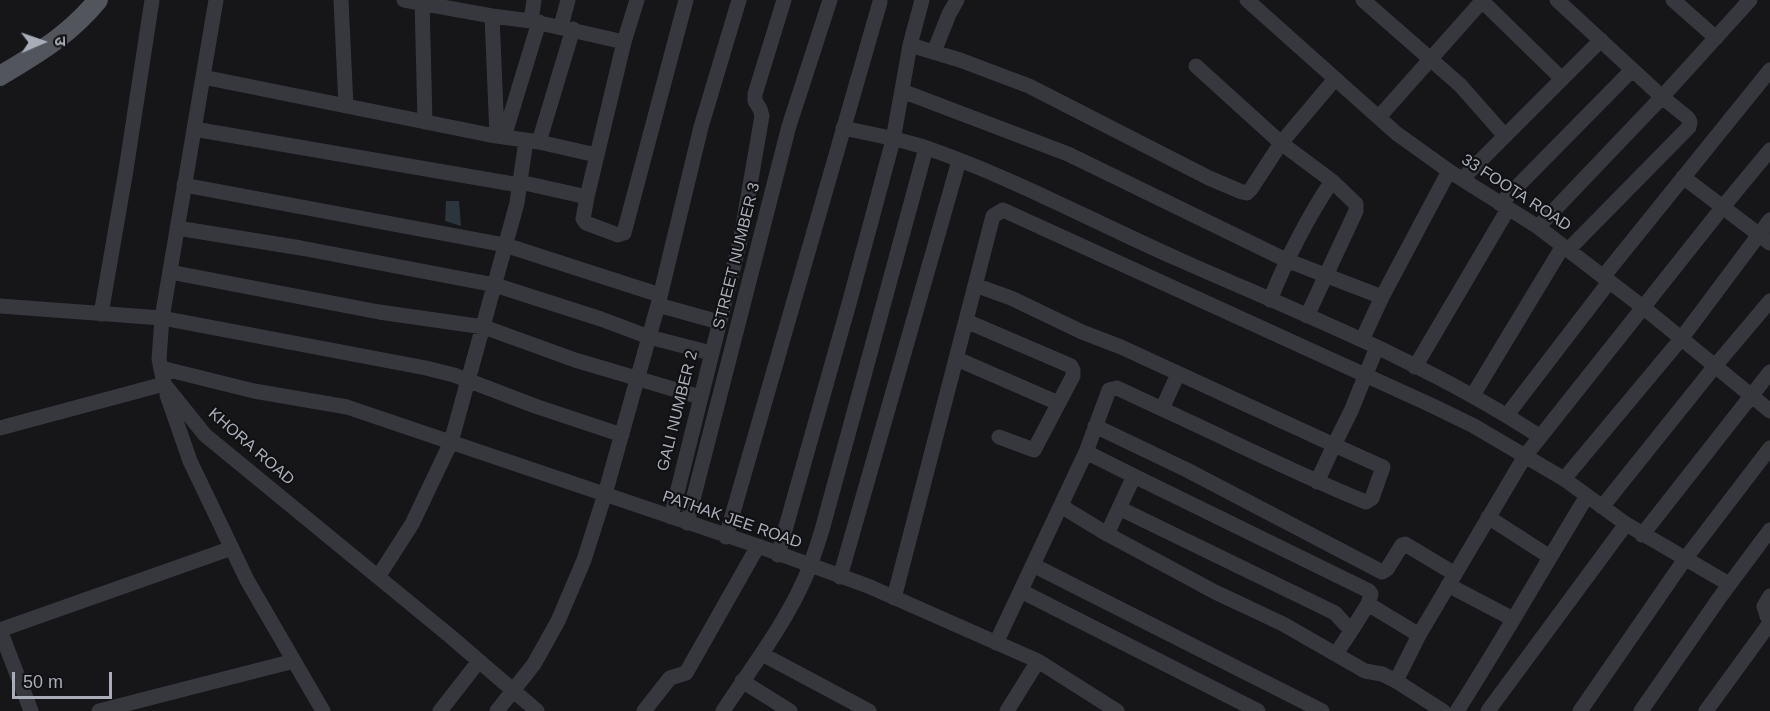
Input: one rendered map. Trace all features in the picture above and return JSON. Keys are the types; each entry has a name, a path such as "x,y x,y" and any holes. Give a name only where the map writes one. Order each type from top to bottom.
{"main road":[{"path":"0,76 59,40 85,16 98,0"}],"street":[{"path":"101,314 152,0"},
{"path":"216,0 162,318 159,359 162,376 190,461 247,580 323,711"},
{"path":"341,0 346,106"},
{"path":"404,0 462,5 492,16 535,21 624,42"},
{"path":"500,136 535,21 534,0"},
{"path":"378,577 412,524 451,442 506,245 520,183 567,28 568,0"},
{"path":"637,0 624,42 584,213 586,223 618,235 624,232 686,0"},
{"path":"497,711 534,664 558,621 584,560 649,338 701,127 739,0"},
{"name":"GALI NUMBER 2","path":"670,517 741,237 762,116 755,101 755,94 784,0"},
{"name":"STREET NUMBER 3","path":"687,523 789,126 830,0"},
{"path":"778,555 893,140 910,45 922,0"},
{"path":"934,52 957,0"},
{"name":"33 FOOTA ROAD","path":"1246,0 1264,6 1335,79 1378,117 1456,175 1538,227 1644,308 1770,411"},
{"path":"1364,0 1468,94 1505,136"},
{"path":"1378,117 1482,0 1562,79"},
{"path":"1473,395 1566,248 1689,127 1688,118 1632,70 1557,0"},
{"path":"1673,0 1716,38"},
{"path":"1538,227 1662,97 1750,0"},
{"path":"422,1 425,122"},
{"path":"726,537 880,2"},
{"path":"492,16 500,136"},
{"path":"1362,340 1382,297 1456,175 1505,136 1601,40"},
{"path":"910,45 1029,86 1209,178 1246,193 1251,189 1281,143 1335,79"},
{"path":"1196,66 1281,143 1332,181 1356,204 1356,211 1307,316"},
{"path":"1415,367 1504,207 1632,70"},
{"path":"1507,415 1683,177 1770,70"},
{"path":"203,77 596,155"},
{"path":"902,91 1068,154 1287,260 1382,297"},
{"path":"843,128 926,148 1005,180 1377,347 1473,395 1539,436"},
{"path":"194,129 520,183 587,197"},
{"path":"725,710 742,681 762,654 799,590 810,566 822,530 926,148"},
{"path":"1396,681 1451,580 1539,436 1770,150"},
{"path":"840,577 959,161"},
{"path":"1683,177 1764,239"},
{"path":"1270,300 1287,260 1315,206 1332,181"},
{"path":"184,185 506,245 719,322"},
{"path":"894,598 993,216 1003,210 1474,426 1564,479 1642,535 1729,584"},
{"path":"1564,479 1764,239 1770,220"},
{"path":"177,228 301,248 495,285 601,319 649,338 711,353"},
{"path":"170,272 379,312 484,327 574,360 700,397"},
{"path":"975,285 1011,298 1082,332 1108,341 1383,467 1371,498 1366,502 1317,482 1113,388 1106,395 1086,452 996,643"},
{"path":"1602,507 1770,301"},
{"path":"0,306 162,318 426,368 622,435"},
{"path":"966,321 1071,366 1073,370 1073,376 1034,450 999,437"},
{"path":"1317,482 1351,411 1377,347"},
{"path":"957,359 1058,404"},
{"path":"1642,535 1770,372"},
{"path":"1162,410 1178,374"},
{"path":"0,428 162,376"},
{"name":"PATHAK JEE ROAD","path":"162,376 346,407 758,546 894,598 1038,661 1117,711"},
{"name":"KHORA ROAD","path":"162,376 205,435 537,711"},
{"path":"1095,426 1187,470 1382,572 1387,569 1402,545 1405,544 1451,580 1513,619"},
{"path":"1580,711 1685,559 1770,448"},
{"path":"1086,452 1369,591 1371,594 1368,604 1336,654"},
{"path":"1107,534 1134,476"},
{"path":"1457,711 1587,496"},
{"path":"1061,506 1107,534 1215,592 1283,624 1365,671 1382,674 1396,681 1443,711"},
{"path":"1119,508 1332,612 1353,628"},
{"path":"1488,518 1550,556"},
{"path":"1488,711 1626,524"},
{"path":"1641,711 1729,584 1770,530"},
{"path":"644,711 670,678 686,673 758,546"},
{"path":"31,711 0,630 232,548"},
{"path":"1033,565 1322,711"},
{"path":"1021,591 1258,711"},
{"path":"1770,596 1764,606 1770,618"},
{"path":"1368,604 1419,635"},
{"path":"1706,711 1770,623"},
{"path":"762,654 869,711"},
{"path":"99,711 294,661"},
{"path":"440,711 479,661"},
{"path":"1006,711 1038,661"},
{"path":"742,681 790,711"}],"shaded area":[{"path":"446,201 459,201 461,226 445,221"}]}
